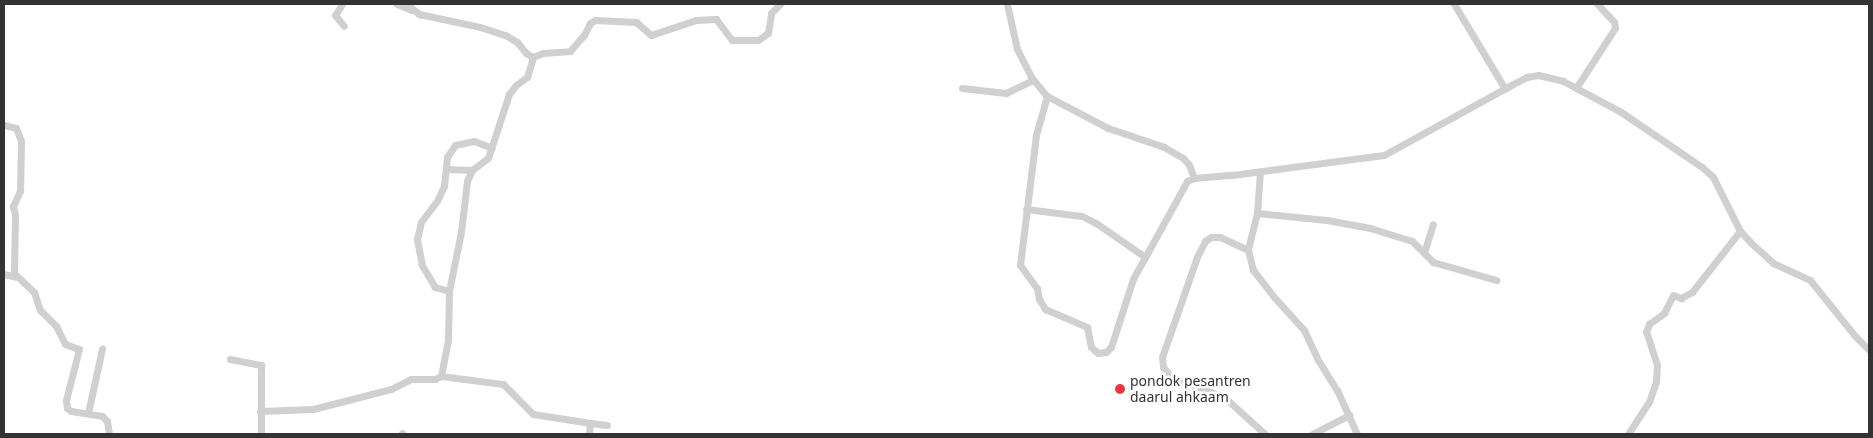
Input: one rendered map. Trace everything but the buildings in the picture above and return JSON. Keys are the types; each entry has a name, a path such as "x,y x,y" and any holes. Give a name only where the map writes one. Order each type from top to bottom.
{"street":[{"path":"342,4 335,15 344,26"},
{"path":"398,4 409,7 419,14 480,27 507,36 518,42 526,53 533,57"},
{"path":"441,376 448,339 449,291 461,232 466,181 472,170 487,161 510,94 516,85 527,77 533,57 536,54 570,51 584,35 590,23 595,20 636,22 651,35 696,20 716,19 732,40 758,40 768,33 771,13 780,4"},
{"path":"1007,4 1017,49 1033,80 1047,96 1108,128 1164,147 1183,158 1189,165 1194,178"},
{"path":"1454,4 1505,89"},
{"path":"1576,88 1615,28 1614,22 1597,4"},
{"path":"1047,96 1036,135 1019,261 1021,268 1034,283 1045,309 1087,327 1091,347 1098,353 1106,352 1111,347 1126,296 1145,257 1183,185 1194,178 1260,172 1384,154 1527,77 1538,76 1557,78 1634,119 1702,167 1713,177 1740,231 1772,262 1810,280 1855,336 1869,350"},
{"path":"962,88 1006,94 1033,80"},
{"path":"4,125 16,128 21,142 20,192 13,206 15,216 16,277"},
{"path":"449,291 435,287 429,281 419,257 417,239 421,222 437,201 444,186 447,157 455,145 474,142 492,148"},
{"path":"446,169 472,170"},
{"path":"1260,172 1257,214 1248,250 1253,270 1304,330 1357,434"},
{"path":"1026,209 1082,216 1096,222 1145,257"},
{"path":"1257,214 1327,220 1370,228 1410,240 1433,262 1496,280"},
{"path":"1424,253 1433,224"},
{"path":"1628,434 1649,402 1656,382 1657,366 1646,332 1649,324 1664,313 1673,295 1682,298 1692,292 1740,231"},
{"path":"1248,250 1220,236 1211,236 1205,241 1197,257 1162,357 1163,367 1170,376 1224,398 1264,434"},
{"path":"4,274 16,277 34,292 40,310 56,326 65,344 79,349 66,404 71,411 88,413 104,418 109,434"},
{"path":"88,413 102,350"},
{"path":"230,359 261,365 261,434"},
{"path":"260,411 313,408 384,391 411,379 435,379 441,376 503,384 533,414 608,425"},
{"path":"1312,434 1349,415"},
{"path":"589,434 590,423"}],"place":[{"name":"pondok pesantren daarul ahkaam","path":"1120,389"}]}
